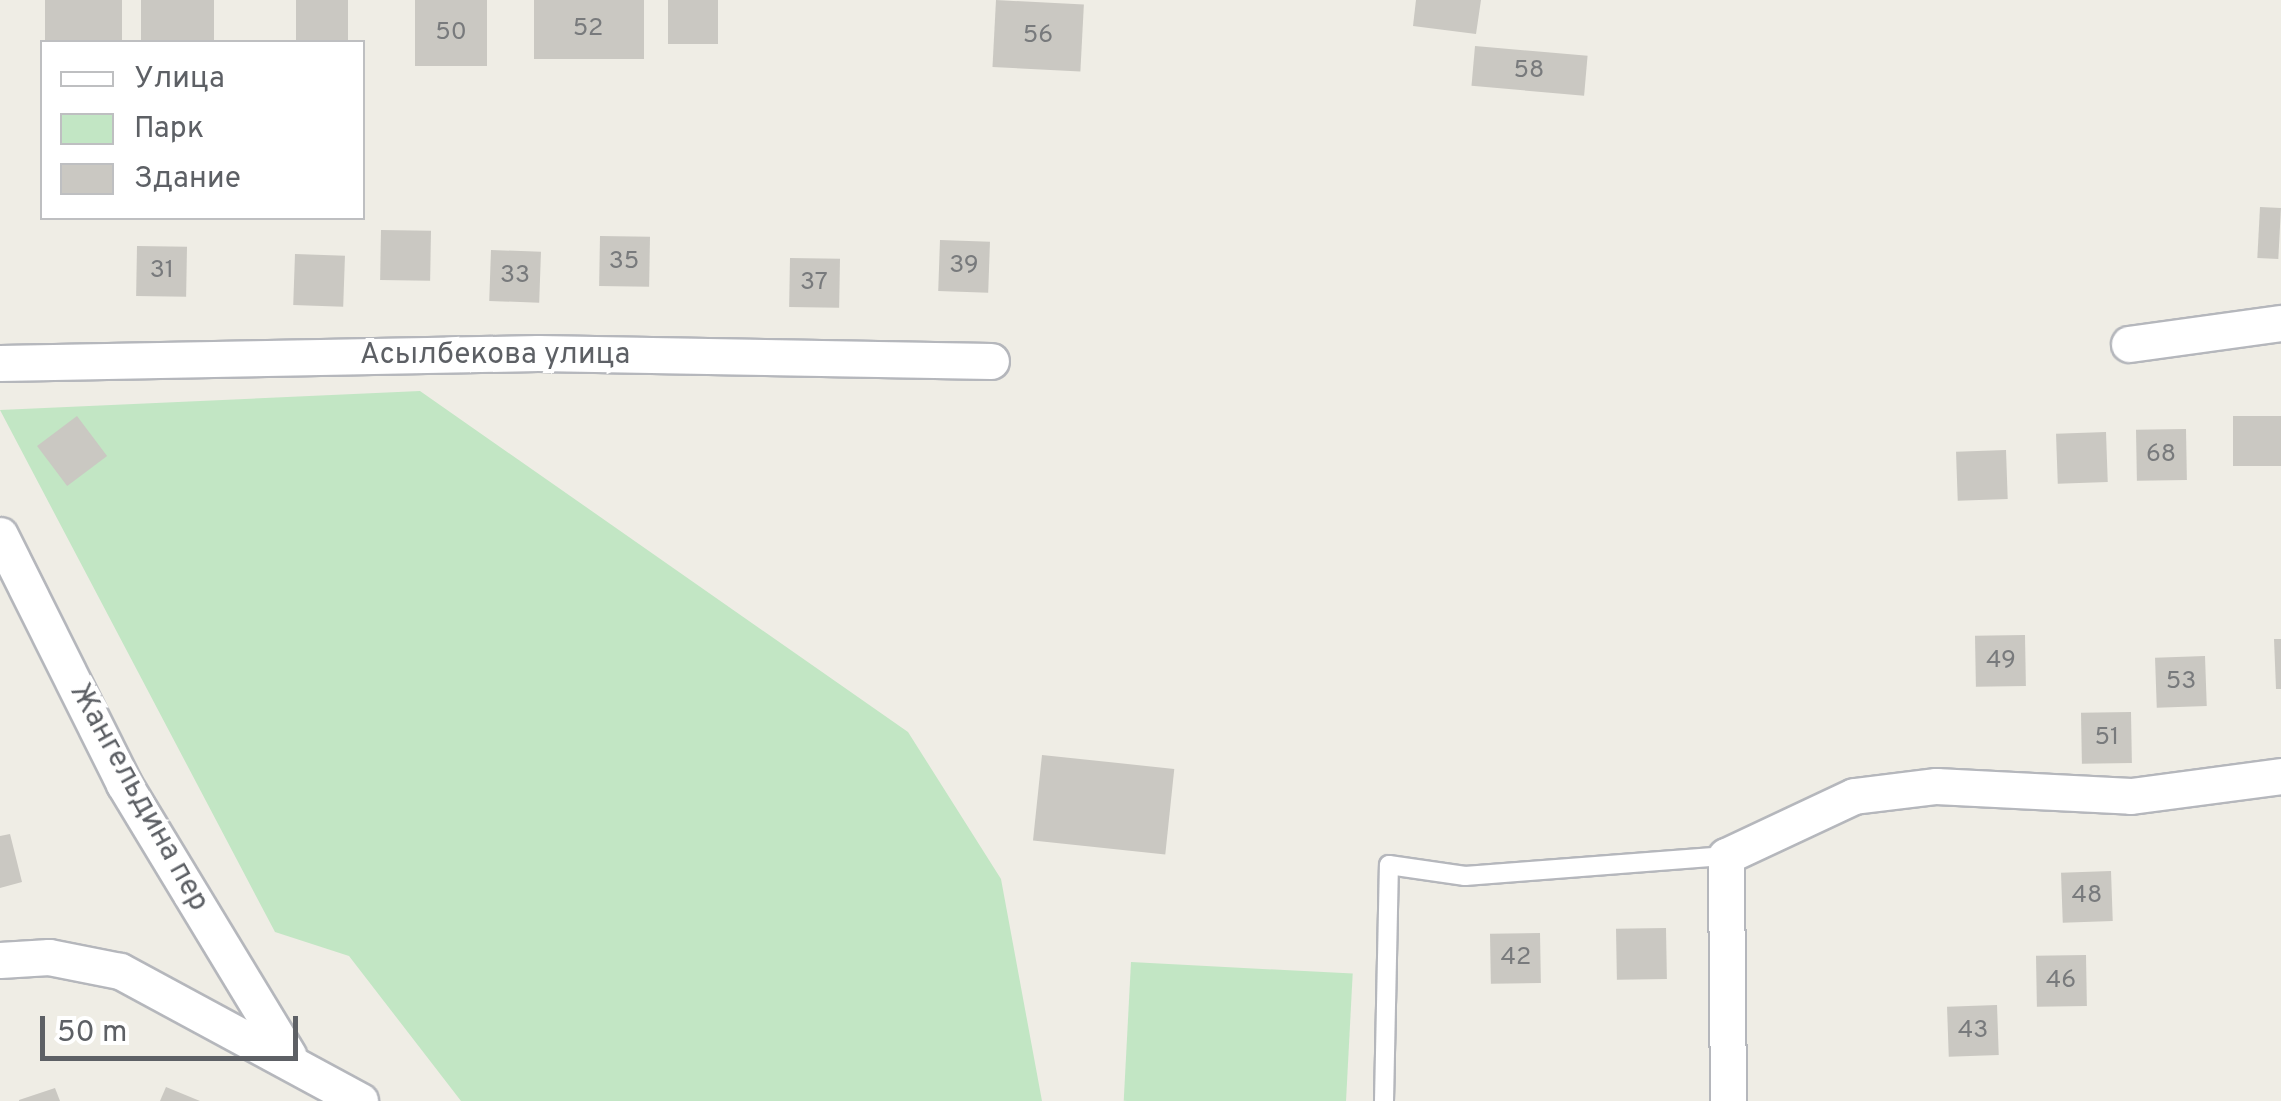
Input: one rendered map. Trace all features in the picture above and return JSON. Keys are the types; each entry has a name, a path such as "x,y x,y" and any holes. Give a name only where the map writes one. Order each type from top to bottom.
{"street":[{"path":"2130,344 2281,323"},
{"name":"Асылбекова улица","path":"0,364 538,352 991,361"},
{"name":"Жангельдина пер","path":"0,535 124,784 288,1056"},
{"path":"1728,1101 1726,856 1854,796 1936,786 2130,796 2281,776"},
{"path":"0,960 49,957 120,971 288,1056 360,1101"}],"lane":[{"path":"1384,1101 1389,865 1465,876 1726,856"}],"green space":[{"path":"420,391 908,732 1001,879 1042,1101 461,1101 349,956 275,932 0,410"},
{"path":"1131,962 1353,974 1346,1101 1124,1101"}],"building":[{"path":"45,0 122,0 122,40 45,40"},
{"path":"141,0 214,0 214,40 141,40"},
{"path":"296,0 348,0 348,40 296,40"},
{"path":"415,0 487,0 487,66 415,66"},
{"path":"534,0 644,0 644,59 534,59"},
{"path":"668,0 718,0 718,44 668,44"},
{"path":"996,0 1084,5 1080,72 992,67"},
{"path":"1416,0 1481,0 1476,34 1413,26"},
{"path":"1475,46 1588,56 1584,96 1472,86"},
{"path":"2260,207 2281,208 2278,259 2257,258"},
{"path":"381,230 431,231 430,281 380,280"},
{"path":"600,236 650,237 649,287 599,286"},
{"path":"940,240 990,242 988,293 938,291"},
{"path":"137,246 187,247 186,297 136,296"},
{"path":"491,250 541,252 539,303 489,301"},
{"path":"295,254 345,256 343,307 293,305"},
{"path":"790,258 840,259 839,308 789,307"},
{"path":"77,416 107,456 67,486 37,446"},
{"path":"2233,416 2281,416 2281,466 2233,466"},
{"path":"2186,429 2187,480 2137,481 2136,430"},
{"path":"2106,432 2108,482 2058,484 2056,434"},
{"path":"2006,450 2008,499 1958,501 1956,452"},
{"path":"2025,635 2026,686 1976,687 1975,636"},
{"path":"2274,639 2281,639 2281,689 2276,689"},
{"path":"2205,656 2207,706 2157,708 2155,658"},
{"path":"2131,712 2132,763 2082,764 2081,713"},
{"path":"1042,755 1174,769 1165,854 1033,841"},
{"path":"10,834 22,882 0,888 0,836"},
{"path":"2111,871 2113,921 2063,923 2061,873"},
{"path":"1666,928 1667,979 1617,980 1616,929"},
{"path":"1540,933 1541,983 1491,984 1490,934"},
{"path":"2086,955 2087,1006 2037,1007 2036,956"},
{"path":"1997,1005 1999,1055 1949,1057 1947,1007"},
{"path":"166,1087 200,1101 160,1101"},
{"path":"55,1088 60,1101 19,1101 19,1100"}]}
